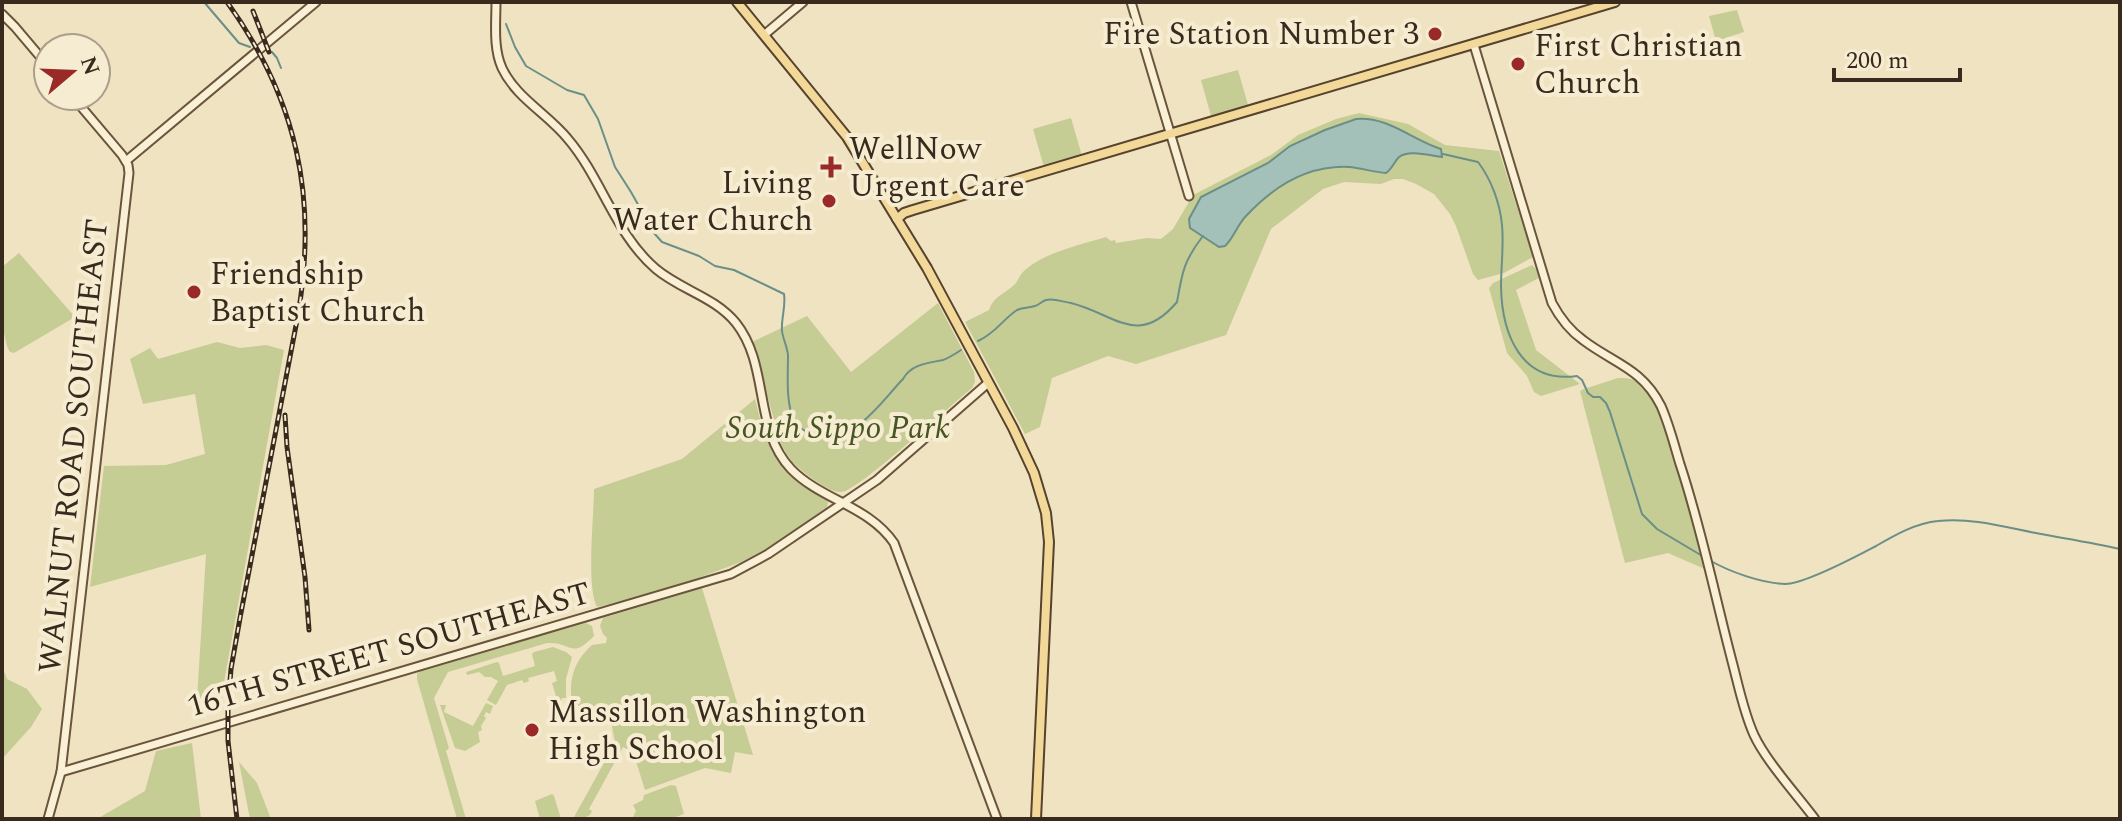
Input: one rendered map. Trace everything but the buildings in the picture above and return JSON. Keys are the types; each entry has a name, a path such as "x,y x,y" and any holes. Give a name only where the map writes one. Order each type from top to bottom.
{"main road":[{"path":"737,2 847,137 927,268 1034,472 1048,523 1036,819"},
{"path":"897,219 913,210 1615,2"}],"street":[{"path":"85,112 126,161 316,2"},
{"path":"496,2 497,49 505,74 573,145 624,232 642,255 662,273 716,305 737,324 753,356 765,416 779,453 799,476 883,528 897,548 997,819"},
{"path":"764,35 803,2"},
{"path":"1131,2 1189,196"},
{"path":"2,14 32,48"},
{"path":"1474,45 1552,303 1574,333 1628,367 1644,380 1655,396 1697,517 1744,706 1756,739 1815,819"},
{"name":"WALNUT ROAD SOUTHEAST","path":"48,819 61,772 129,173 126,161"},
{"name":"16TH STREET SOUTHEAST","path":"61,772 731,574 768,554 889,470 988,383"}],"green space":[{"path":"1737,10 1744,32 1716,41 1709,16"},
{"path":"1238,70 1248,105 1211,116 1201,80"},
{"path":"1359,113 1408,124 1445,145 1499,151 1533,257 1504,273 1478,280 1450,214 1434,194 1403,179 1381,184 1344,182 1323,189 1271,229 1226,335 1136,364 1108,356 1052,378 1040,427 1025,434 965,322 989,310 1023,272 1040,260 1106,237 1116,243 1161,239 1173,229 1193,195 1271,155 1298,135"},
{"path":"1071,118 1082,156 1044,167 1033,129"},
{"path":"19,253 75,317 14,353 10,352 5,335 2,267"},
{"path":"1532,265 1539,278 1516,290 1536,350 1580,384 1541,396 1534,392 1527,376 1507,353 1489,288 1493,283"},
{"name":"South Sippo Park","path":"938,303 974,372 972,388 852,488 837,492 815,480 795,464 781,444 752,342 807,316 851,372"},
{"path":"217,342 240,348 266,345 284,350 219,710 196,715 206,554 90,587 104,466 166,465 205,454 195,394 143,404 130,359 150,348 158,359"},
{"path":"1618,378 1643,385 1660,411 1707,570 1668,553 1625,563 1580,391"},
{"path":"755,399 768,441 778,461 793,477 822,494 828,502 827,507 770,547 741,562 693,580 597,607 591,568 594,489 682,459"},
{"path":"702,588 753,755 735,752 731,773 705,768 645,790 634,755 623,747 589,809 592,811 590,815 573,819 615,743 612,726 572,702 572,678 577,664 592,645 606,643 607,638 600,626 603,618"},
{"path":"586,623 592,626 594,636 580,647 547,643 448,672 434,698 466,819 457,819 417,674 422,669"},
{"path":"553,647 572,657 566,679 566,698 562,698 556,715 552,714 549,706 558,703 552,683 557,681 554,671 528,678 529,681 524,683 522,680 507,685 496,705 487,700 498,681 479,672 467,675 466,672 497,662 503,676 535,666 532,654"},
{"path":"2,666 7,679 27,689 42,709 31,727 2,759"},
{"path":"486,703 493,706 490,714 486,712 482,730 478,732 480,742 465,751 455,748 440,705 446,705 444,712 473,726"},
{"path":"192,743 201,819 97,819 145,791 156,751"},
{"path":"239,762 257,783 271,819 250,819"},
{"path":"676,786 684,814 664,819 629,819 636,811 633,805 643,800 644,795"},
{"path":"552,794 561,819 540,819 535,801"}],"water":[{"path":"1356,119 1389,125 1441,149 1442,157 1414,153 1403,155 1386,173 1334,167 1306,174 1280,187 1256,205 1225,246 1219,247 1190,228 1189,219 1201,197 1268,163 1290,146"}],"waterway":[{"path":"204,2 239,43 250,47"},
{"path":"506,24 526,66 567,90 584,95 598,119 615,167 662,242 699,256 715,266 734,270 784,294 782,331 788,355 789,401 793,420 800,428 829,436 842,434 865,420 911,370 945,359 961,350"},
{"path":"272,52 281,68"},
{"path":"1443,154 1478,162 1494,192 1502,225 1502,305 1505,322 1518,352 1542,372 1577,376 1588,393 1606,403 1642,514 1657,529 1704,557"},
{"path":"978,341 1017,310 1049,300 1071,303 1126,324 1150,323 1163,316 1177,302 1185,267 1203,236"},
{"path":"1709,560 1756,579 1794,583 1831,569 1914,527 1951,520 1990,524 2120,549"}],"railway":[{"path":"227,2 251,38 286,113 303,190 305,230 304,272 298,315 231,669 228,741 237,819"},
{"path":"253,11 269,52"},
{"path":"285,415 309,630"}],"place":[{"name":"Fire Station Number 3","path":"1435,34"},
{"name":"First Christian Church","path":"1518,64"},
{"name":"WellNow Urgent Care","path":"831,167"},
{"name":"Living Water Church","path":"829,201"},
{"name":"Friendship Baptist Church","path":"194,292"},
{"name":"Massillon Washington High School","path":"532,730"}]}
